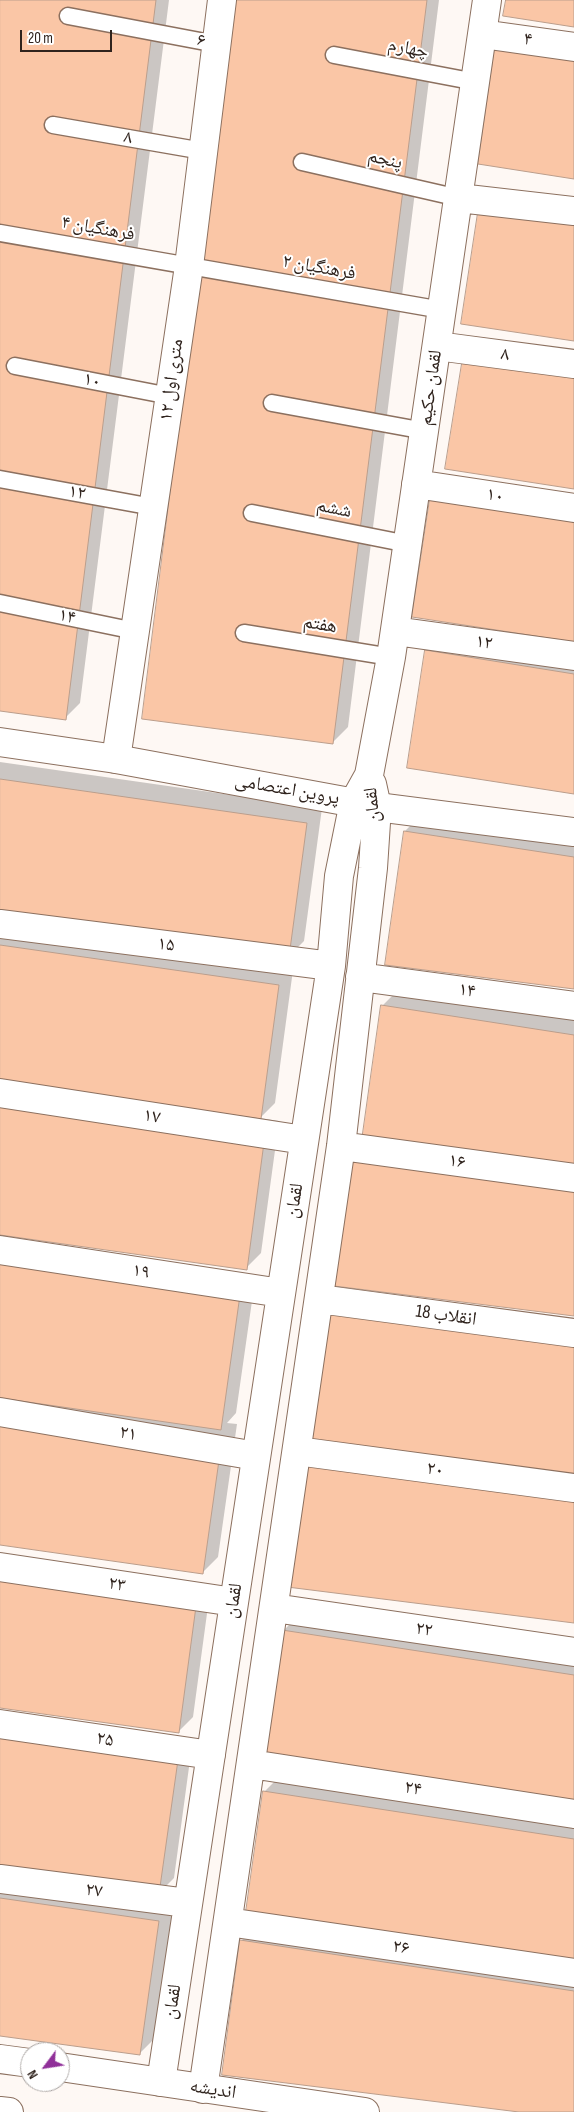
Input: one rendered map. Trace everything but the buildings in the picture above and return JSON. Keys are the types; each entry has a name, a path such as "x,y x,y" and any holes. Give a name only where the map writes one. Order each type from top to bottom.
{"street":[{"name":"۱۲ متری اول","path":"116,759 189,266 222,0"},
{"name":"لقمان حکیم","path":"369,775 395,631 488,0"},
{"name":"۴","path":"482,34 574,47"},
{"path":"459,198 574,211"},
{"name":"۸","path":"437,346 574,364"},
{"name":"۱۰","path":"416,484 574,508"},
{"name":"۱۲","path":"395,631 574,656"},
{"name":"پروین اعتصامی","path":"0,742 116,759 366,805 574,832"},
{"name":"لقمان","path":"204,2089 341,1146 373,868 366,805 369,775"},
{"name":"لقمان","path":"161,2082 331,966 339,876 366,805"},
{"name":"۱۵","path":"0,924 331,966"},
{"name":"۱۴","path":"360,977 574,1006"},
{"name":"۱۷","path":"0,1094 304,1140"},
{"name":"۱۶","path":"341,1146 574,1178"},
{"name":"۱۹","path":"0,1250 281,1293"},
{"name":"انقلاب 18","path":"318,1299 574,1333"},
{"name":"۲۱","path":"0,1412 256,1456"},
{"name":"۲۰","path":"297,1451 574,1488"},
{"name":"۲۳","path":"0,1567 234,1602"},
{"name":"۲۲","path":"274,1608 574,1652"},
{"name":"۲۵","path":"0,1724 210,1755"},
{"name":"۲۴","path":"251,1764 574,1814"},
{"name":"۲۷","path":"0,1879 188,1903"},
{"name":"۲۶","path":"228,1922 574,1973"},
{"path":"0,2059 20,2062"},
{"name":"اندیشه","path":"70,2068 365,2112"},
{"path":"0,2111 9,2112"}],"lane":[{"name":"۶","path":"68,16 216,44"},
{"name":"چهارم","path":"334,55 476,82"},
{"name":"۸","path":"53,124 203,151"},
{"name":"پنجم","path":"302,162 459,198"},
{"name":"فرهنگیان ۴","path":"0,233 189,266"},
{"name":"فرهنگیان ۲","path":"189,266 442,310"},
{"name":"۱۰","path":"15,366 170,396"},
{"path":"272,403 424,431"},
{"name":"۱۲","path":"0,479 153,507"},
{"name":"ششم","path":"252,513 408,544"},
{"name":"۱۴","path":"0,603 135,631"},
{"name":"هفتم","path":"244,633 391,657"}]}
